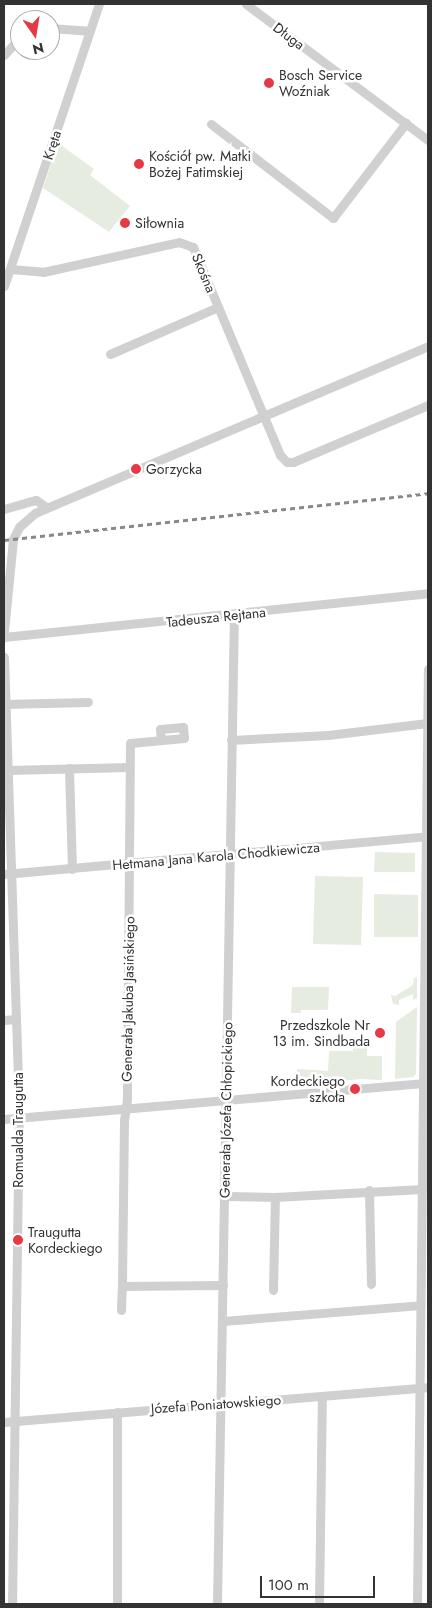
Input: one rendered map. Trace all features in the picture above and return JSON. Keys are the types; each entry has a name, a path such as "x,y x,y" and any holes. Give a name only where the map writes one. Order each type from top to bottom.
{"street":[{"name":"Kręta","path":"4,286 98,4"},
{"name":"Długa","path":"246,4 428,140"},
{"path":"60,29 89,31"},
{"path":"211,124 333,218 406,124"},
{"name":"Skośna","path":"11,269 43,272 179,242 187,243 193,247 280,455 287,462 293,462 428,405"},
{"path":"110,354 218,307"},
{"path":"4,631 13,539 25,520 46,507 428,346"},
{"path":"4,509 36,500 46,507"},
{"name":"Tadeusza Rejtana","path":"4,637 234,615 428,593"},
{"name":"Generała Józefa Chłopickiego","path":"218,1604 234,615"},
{"name":"Romualda Traugutta","path":"4,657 5,729 8,770 6,800 8,874 19,1117 12,1604"},
{"path":"417,1604 424,1387 420,1305 424,1282 422,1189 426,1083 428,669"},
{"path":"6,704 88,702"},
{"path":"231,740 328,735 427,723"},
{"name":"Generała Jakuba Jasińskiego","path":"122,1310 130,743 161,740"},
{"path":"8,770 129,767"},
{"path":"69,768 72,869"},
{"name":"Hetmana Jana Karola Chodkiewicza","path":"8,874 427,836"},
{"path":"4,1020 16,1019"},
{"path":"4,1119 426,1083"},
{"path":"225,1196 275,1197 369,1190 422,1189"},
{"path":"369,1190 371,1284"},
{"path":"273,1290 275,1197"},
{"path":"122,1286 223,1285"},
{"path":"223,1321 420,1305"},
{"name":"Józefa Poniatowskiego","path":"4,1422 424,1387"},
{"path":"319,1604 322,1396"},
{"path":"117,1412 117,1604"}],"shaded area":[{"path":"58,143 94,169 90,175 130,206 109,232 43,188"},
{"path":"375,852 415,853 415,872 374,872"},
{"path":"315,876 363,877 361,945 313,944"},
{"path":"374,894 418,895 418,937 374,937"},
{"path":"417,977 417,998 413,1000 413,994 399,1000 399,1005 393,1004 391,995 395,996 413,985 414,978"},
{"path":"292,987 329,987 328,1010 301,1010 301,1013 291,1013"},
{"path":"417,1007 416,1074 413,1077 395,1079 396,1022"},
{"path":"353,1045 367,1046 367,1056 382,1056 382,1080 360,1079 299,1086 297,1069 328,1071 329,1051 353,1051"}],"railway":[{"path":"4,540 428,493"}],"place":[{"name":"Bosch Service Woźniak","path":"269,83"},
{"name":"Kościół pw. Matki Bożej Fatimskiej","path":"139,164"},
{"name":"Siłownia","path":"125,223"},
{"name":"Gorzycka","path":"136,469"},
{"name":"Przedszkole Nr 13 im. Sindbada","path":"380,1033"},
{"name":"Kordeckiego szkoła","path":"355,1089"},
{"name":"Traugutta Kordeckiego","path":"18,1240"}]}
